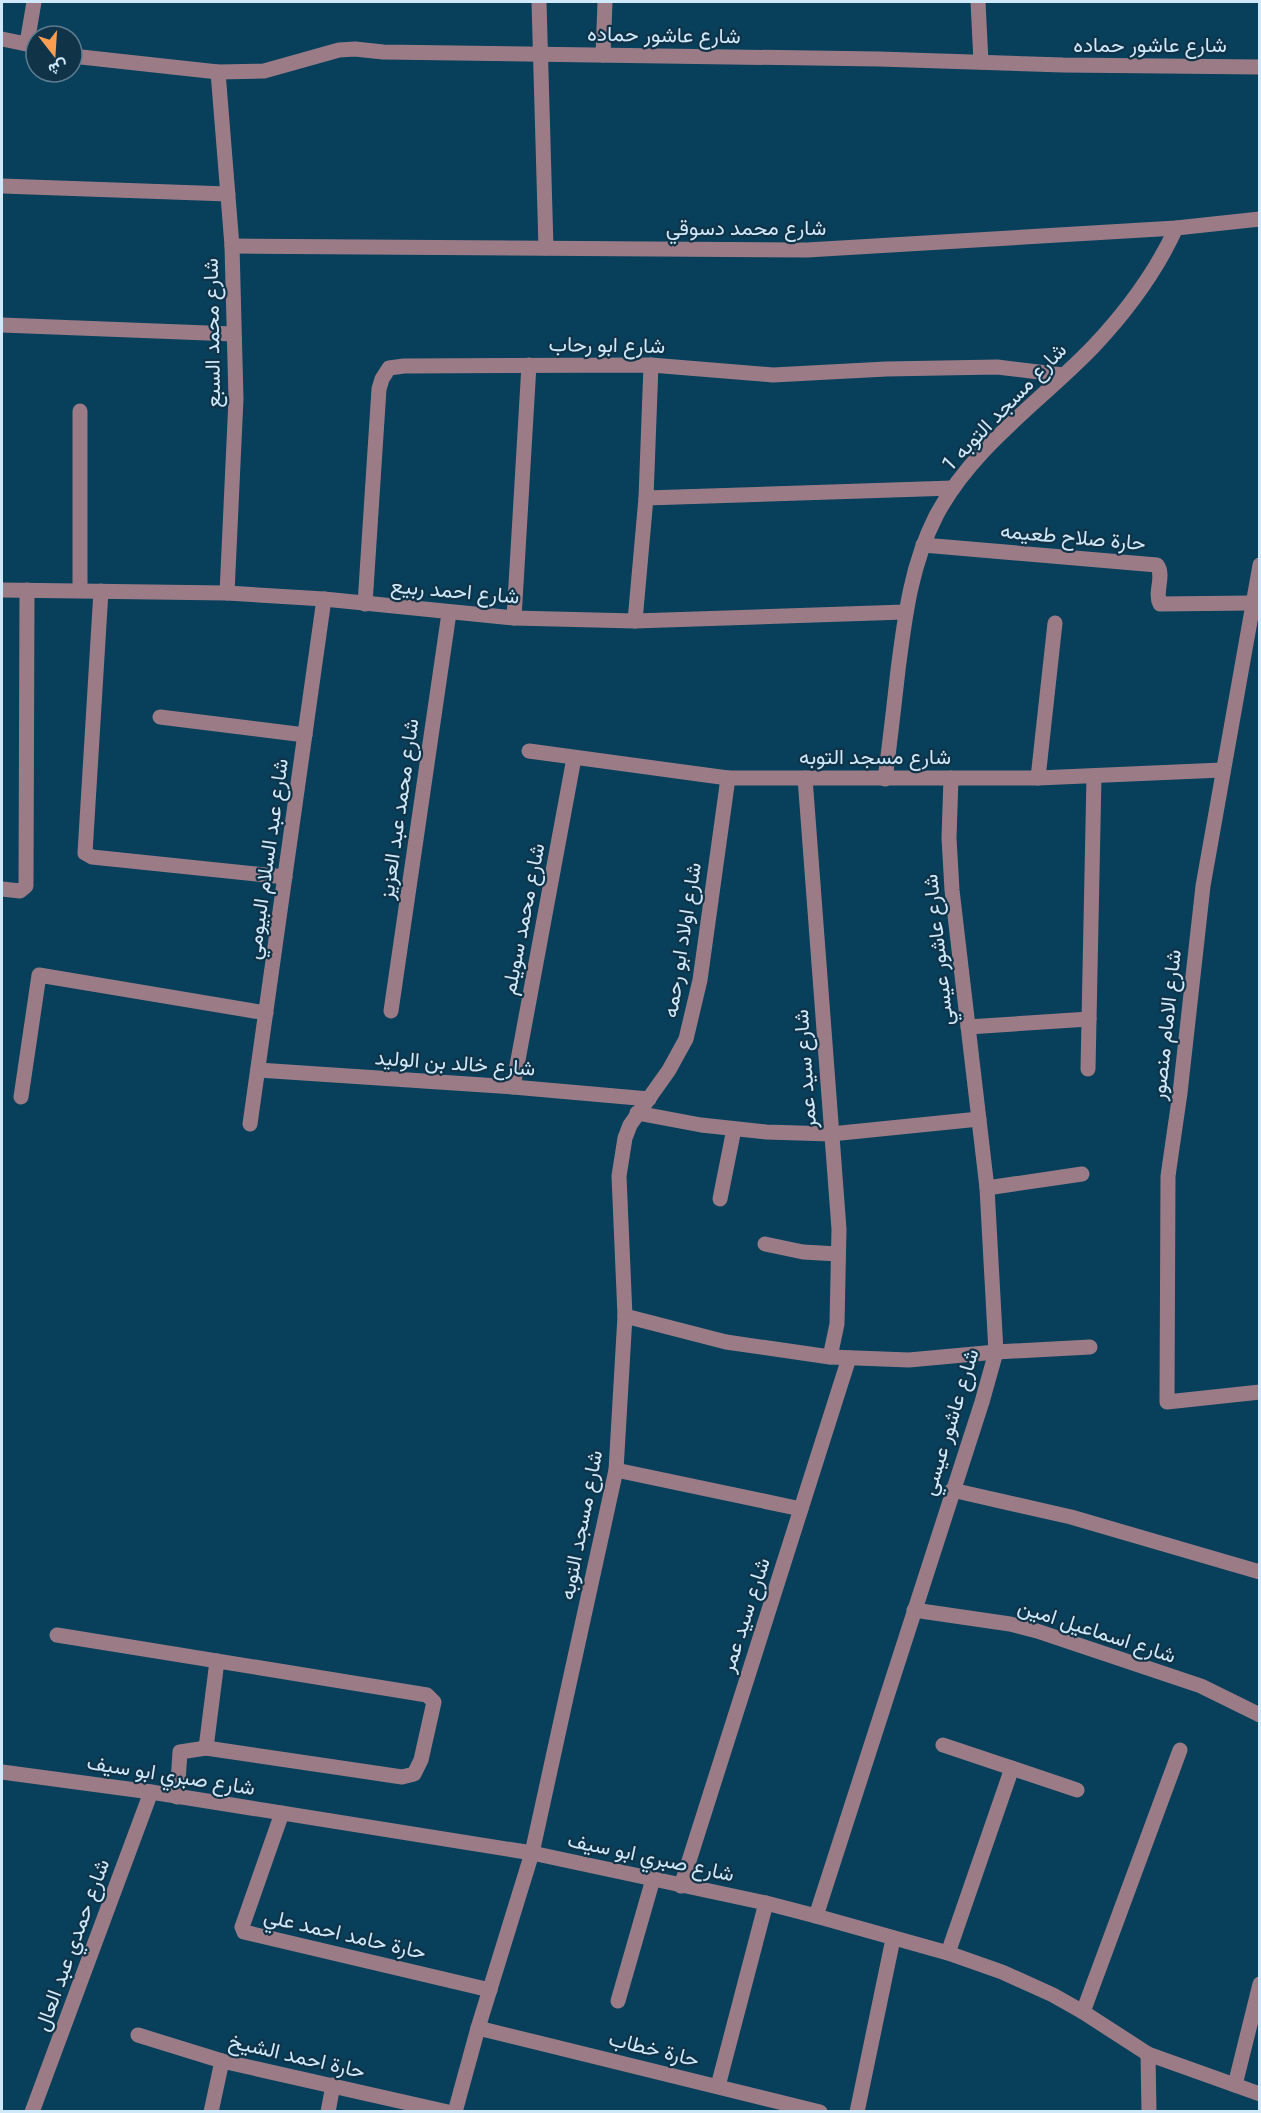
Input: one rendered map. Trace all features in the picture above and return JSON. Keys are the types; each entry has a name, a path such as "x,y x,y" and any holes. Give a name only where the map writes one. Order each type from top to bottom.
{"street":[{"path":"33,24 34,2"},
{"path":"539,2 546,248"},
{"path":"603,55 605,2"},
{"path":"978,2 981,62"},
{"path":"2,39 24,43"},
{"name":"شارع عاشور حماده","path":"84,57 218,72 264,71 339,50 355,49 383,52 1260,67"},
{"name":"شارع محمد السبع","path":"218,72 232,246 236,399 227,592"},
{"path":"2,186 228,194"},
{"name":"شارع محمد دسوقي","path":"232,246 807,250 1176,228 1260,219"},
{"name":"شارع مسجد التوبه 1","path":"885,779 905,612 912,577 923,545 937,516 953,488 974,461 1093,347 1126,309 1147,280 1176,228"},
{"path":"2,325 233,334"},
{"path":"514,618 529,365"},
{"path":"635,621 646,498 651,365"},
{"name":"شارع ابو رحاب","path":"365,604 380,389 382,379 389,368 404,366 651,365 773,375 886,369 997,367 1063,375"},
{"path":"80,411 81,590"},
{"path":"646,498 953,488"},
{"name":"حارة صلاح طعيمه","path":"923,545 1157,565 1161,571 1157,598 1160,604 1252,603"},
{"name":"شارع الامام منصور","path":"1260,565 1203,886 1168,1176 1167,1402 1260,1392"},
{"name":"شارع احمد ربيع","path":"2,590 227,592 514,618 635,621 905,612"},
{"path":"2,889 20,891 26,886 27,590"},
{"path":"101,591 85,853 92,857 285,877"},
{"name":"شارع عبد السلام البيومي","path":"250,1125 324,599"},
{"name":"شارع محمد عبد العزيز","path":"391,1011 448,613"},
{"path":"1038,778 1055,623"},
{"path":"160,717 305,735"},
{"name":"شارع مسجد التوبه","path":"529,751 728,778 1038,778 1222,770"},
{"name":"شارع محمد سويلم","path":"513,1087 574,758"},
{"path":"1088,1069 1094,776"},
{"name":"شارع اولاد ابو رحمه","path":"649,1099 669,1070 686,1039 700,980 728,778"},
{"name":"شارع سيد عمر","path":"805,778 839,1229 837,1324 830,1357"},
{"name":"شارع عاشور عيسي","path":"816,1916 996,1352 987,1188 951,890 949,838 951,778"},
{"path":"21,1097 39,975 266,1013"},
{"path":"968,1027 1089,1019"},
{"name":"شارع خالد بن الوليد","path":"258,1070 513,1087 649,1099"},
{"name":"شارع مسجد التوبه","path":"455,2112 478,2028 532,1853 616,1470 625,1316 619,1176 625,1138 637,1113 649,1099"},
{"path":"637,1113 734,1129 831,1134 979,1119"},
{"path":"720,1199 734,1129"},
{"path":"987,1188 1082,1174"},
{"path":"765,1244 802,1252 838,1254"},
{"path":"625,1316 726,1342 830,1357 909,1360 1090,1347"},
{"name":"شارع سيد عمر","path":"681,1886 849,1358"},
{"path":"616,1470 801,1509"},
{"path":"952,1490 1071,1517 1260,1572"},
{"name":"شارع اسماعيل امين","path":"914,1610 1010,1624 1037,1631 1201,1686 1260,1715"},
{"path":"57,1635 427,1695 434,1702 421,1760 414,1774 402,1777 206,1749 180,1752 177,1797"},
{"path":"206,1749 217,1661"},
{"path":"943,1745 1077,1790"},
{"path":"1083,2012 1180,1750"},
{"path":"948,1953 1012,1768"},
{"name":"شارع صبري ابو سيف","path":"2,1772 151,1792 532,1853 766,1903 948,1953 1002,1972 1053,1995 1148,2054 1260,2094"},
{"name":"شارع حمدي عبد العال","path":"32,2112 151,1792"},
{"name":"حارة حامد احمد علي","path":"282,1814 242,1927 244,1932 490,1990"},
{"path":"618,2001 652,1880"},
{"path":"718,2086 766,1903"},
{"path":"856,2112 893,1939"},
{"path":"1235,2085 1260,1984"},
{"name":"حارة خطاب","path":"478,2028 820,2112"},
{"name":"حارة احمد الشيخ","path":"138,2035 222,2061 448,2112"},
{"path":"1148,2054 1149,2112"},
{"path":"211,2112 222,2061"},
{"path":"328,2112 333,2085"}]}
